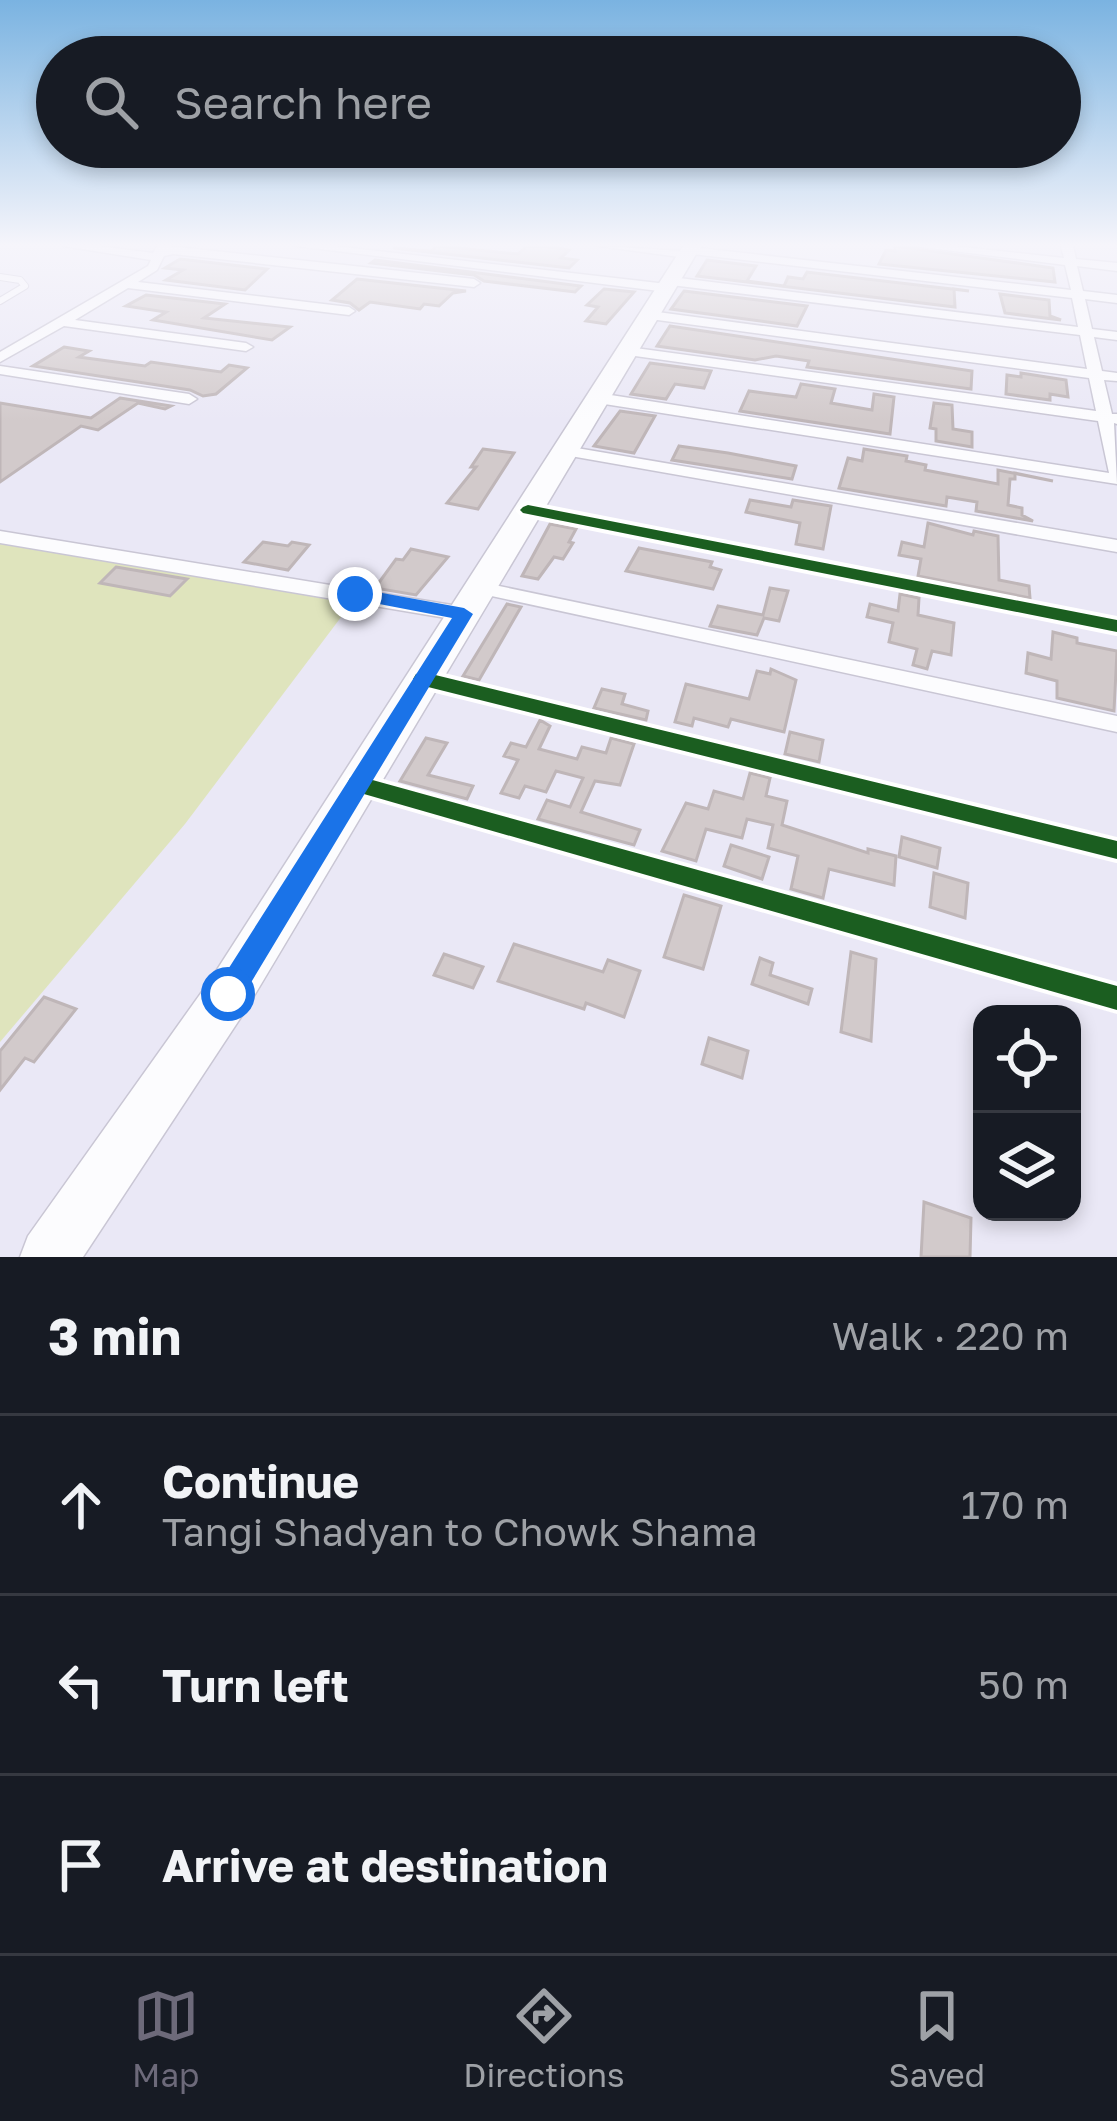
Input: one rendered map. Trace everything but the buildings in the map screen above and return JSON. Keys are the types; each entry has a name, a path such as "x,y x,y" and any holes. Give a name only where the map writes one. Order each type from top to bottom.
{"main road":[{"path":"49,1257 228,994 656,305"}],"street":[{"path":"0,358 93,305"},
{"path":"297,305 349,311"},
{"path":"810,305 1117,377"},
{"path":"896,305 1117,336"},
{"path":"598,398 1117,475 1111,418 1081,305"},
{"path":"64,322 246,347"},
{"path":"628,351 1111,418"},
{"path":"0,370 189,398"},
{"path":"565,452 1117,546"},
{"path":"528,510 1117,626"},
{"path":"0,537 472,601 1117,724"},
{"path":"423,680 1117,850"},
{"path":"358,784 1117,998"}],"green space":[{"path":"0,544 354,600 185,824 0,1042"}],"cycle path":[{"path":"528,510 1117,626"},
{"path":"423,679 1117,850"},
{"path":"358,784 1117,998"}],"route":[{"path":"228,994 464,614 355,594"}]}
